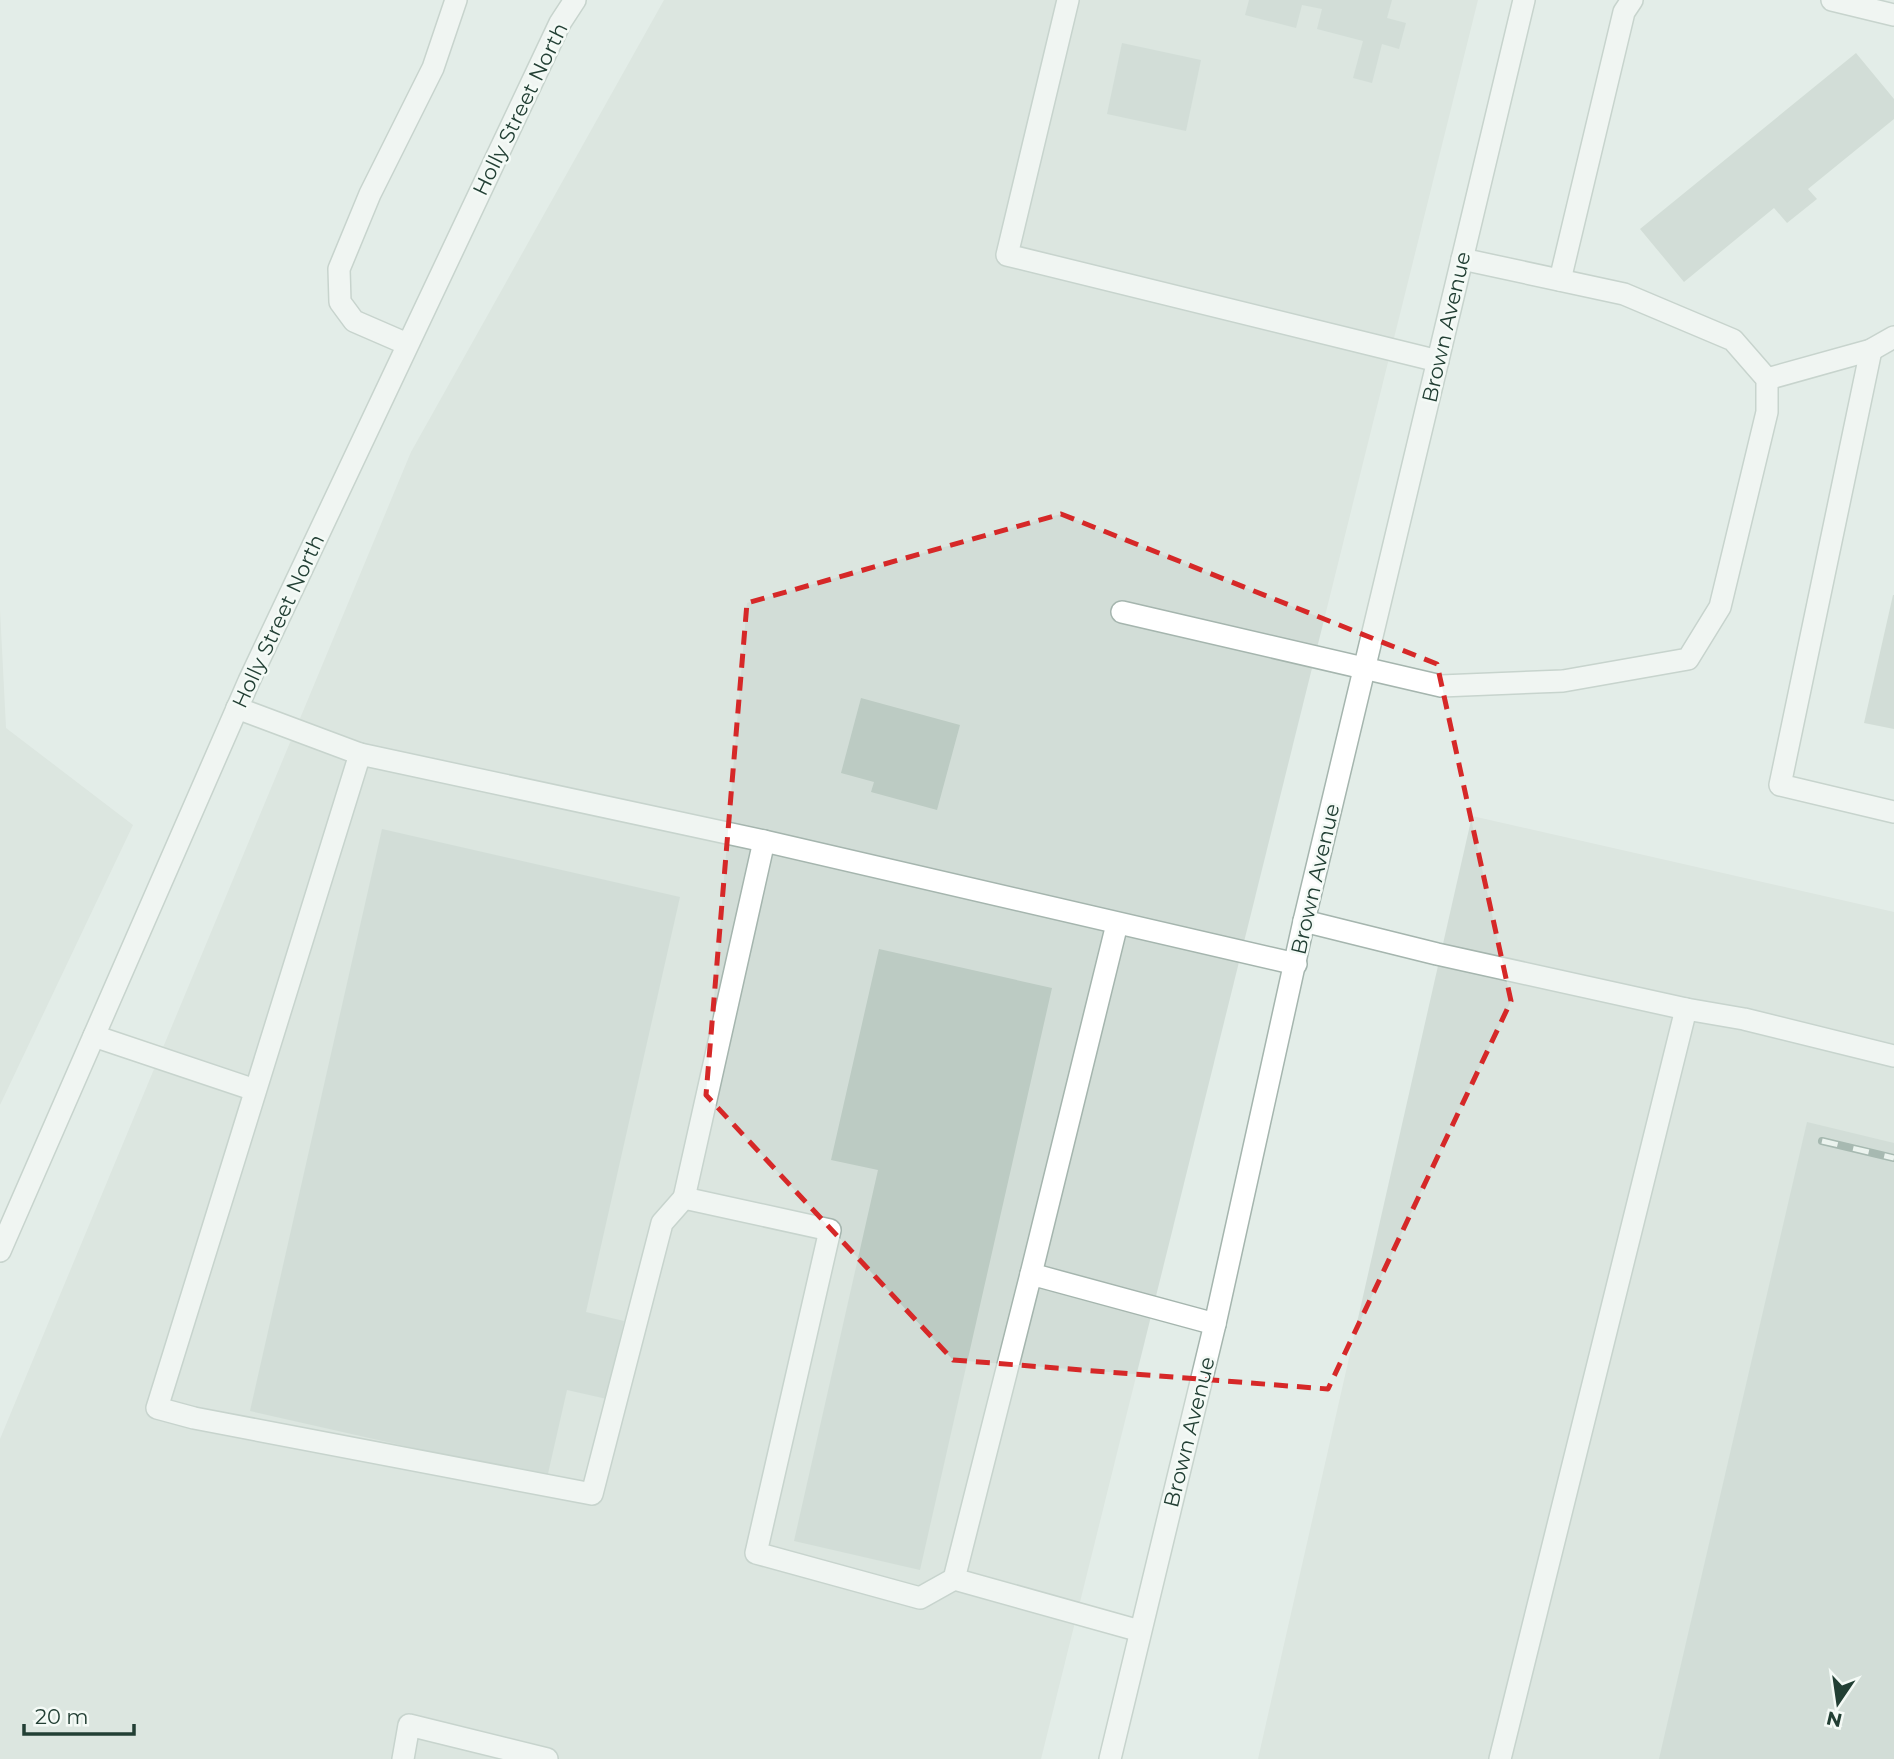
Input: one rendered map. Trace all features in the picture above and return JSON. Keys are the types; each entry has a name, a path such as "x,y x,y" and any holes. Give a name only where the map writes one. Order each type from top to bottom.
{"street":[{"path":"407,344 354,321 340,302 339,269 370,194 433,68 456,0"},
{"name":"Holly Street North","path":"0,1251 237,708 560,23 575,0"},
{"path":"1068,0 1007,255 1438,361"},
{"name":"Brown Avenue","path":"1110,1759 1215,1324 1304,921 1524,0"},
{"path":"1560,280 1624,12 1632,0"},
{"path":"1832,0 1894,15"},
{"path":"1122,612 1441,686 1563,681 1688,659 1720,607 1767,412 1767,379 1732,340 1624,294 1462,259"},
{"path":"1767,379 1871,350 1894,337"},
{"path":"1871,350 1780,785 1894,812"},
{"path":"237,708 360,754 764,841 1296,964"},
{"path":"360,754 157,1408 194,1418 592,1494 662,1223 684,1198 764,841"},
{"path":"1304,921 1437,954 1686,1009 1744,1019 1894,1056"},
{"path":"954,1579 1117,924"},
{"path":"1500,1759 1686,1009"},
{"path":"94,1036 256,1090"},
{"path":"684,1198 830,1230 756,1553 920,1598 954,1579 1140,1631"},
{"path":"1031,1275 1215,1324"},
{"path":"403,1759 410,1725 547,1759"}],"highlighted area":[{"path":"1061,514 1437,664 1511,1001 1328,1389 953,1360 706,1095 747,603"}],"shaded area":[{"path":"664,0 1478,0 1041,1759 0,1759 0,1439 411,452"},
{"path":"0,610 6,728 133,825 0,1105"},
{"path":"1472,816 1894,912 1894,1759 1258,1759"}],"building":[{"path":"1249,0 1392,0 1387,18 1406,23 1399,49 1382,44 1372,83 1353,78 1363,41 1317,29 1322,9 1302,5 1296,28 1245,15"},
{"path":"1122,43 1201,60 1186,131 1107,114"},
{"path":"1856,53 1894,99 1894,119 1808,189 1817,199 1787,223 1774,208 1684,282 1640,229"},
{"path":"1894,595 1894,729 1864,723"},
{"path":"861,698 960,725 937,810 871,792 874,782 841,773"},
{"path":"382,829 680,897 586,1312 624,1321 607,1399 567,1390 547,1478 250,1411"},
{"path":"879,949 1052,988 920,1570 794,1541 878,1170 831,1160"},
{"path":"1807,1122 1894,1143 1894,1759 1659,1759"}],"railway":[{"path":"1822,1141 1894,1158"}]}
